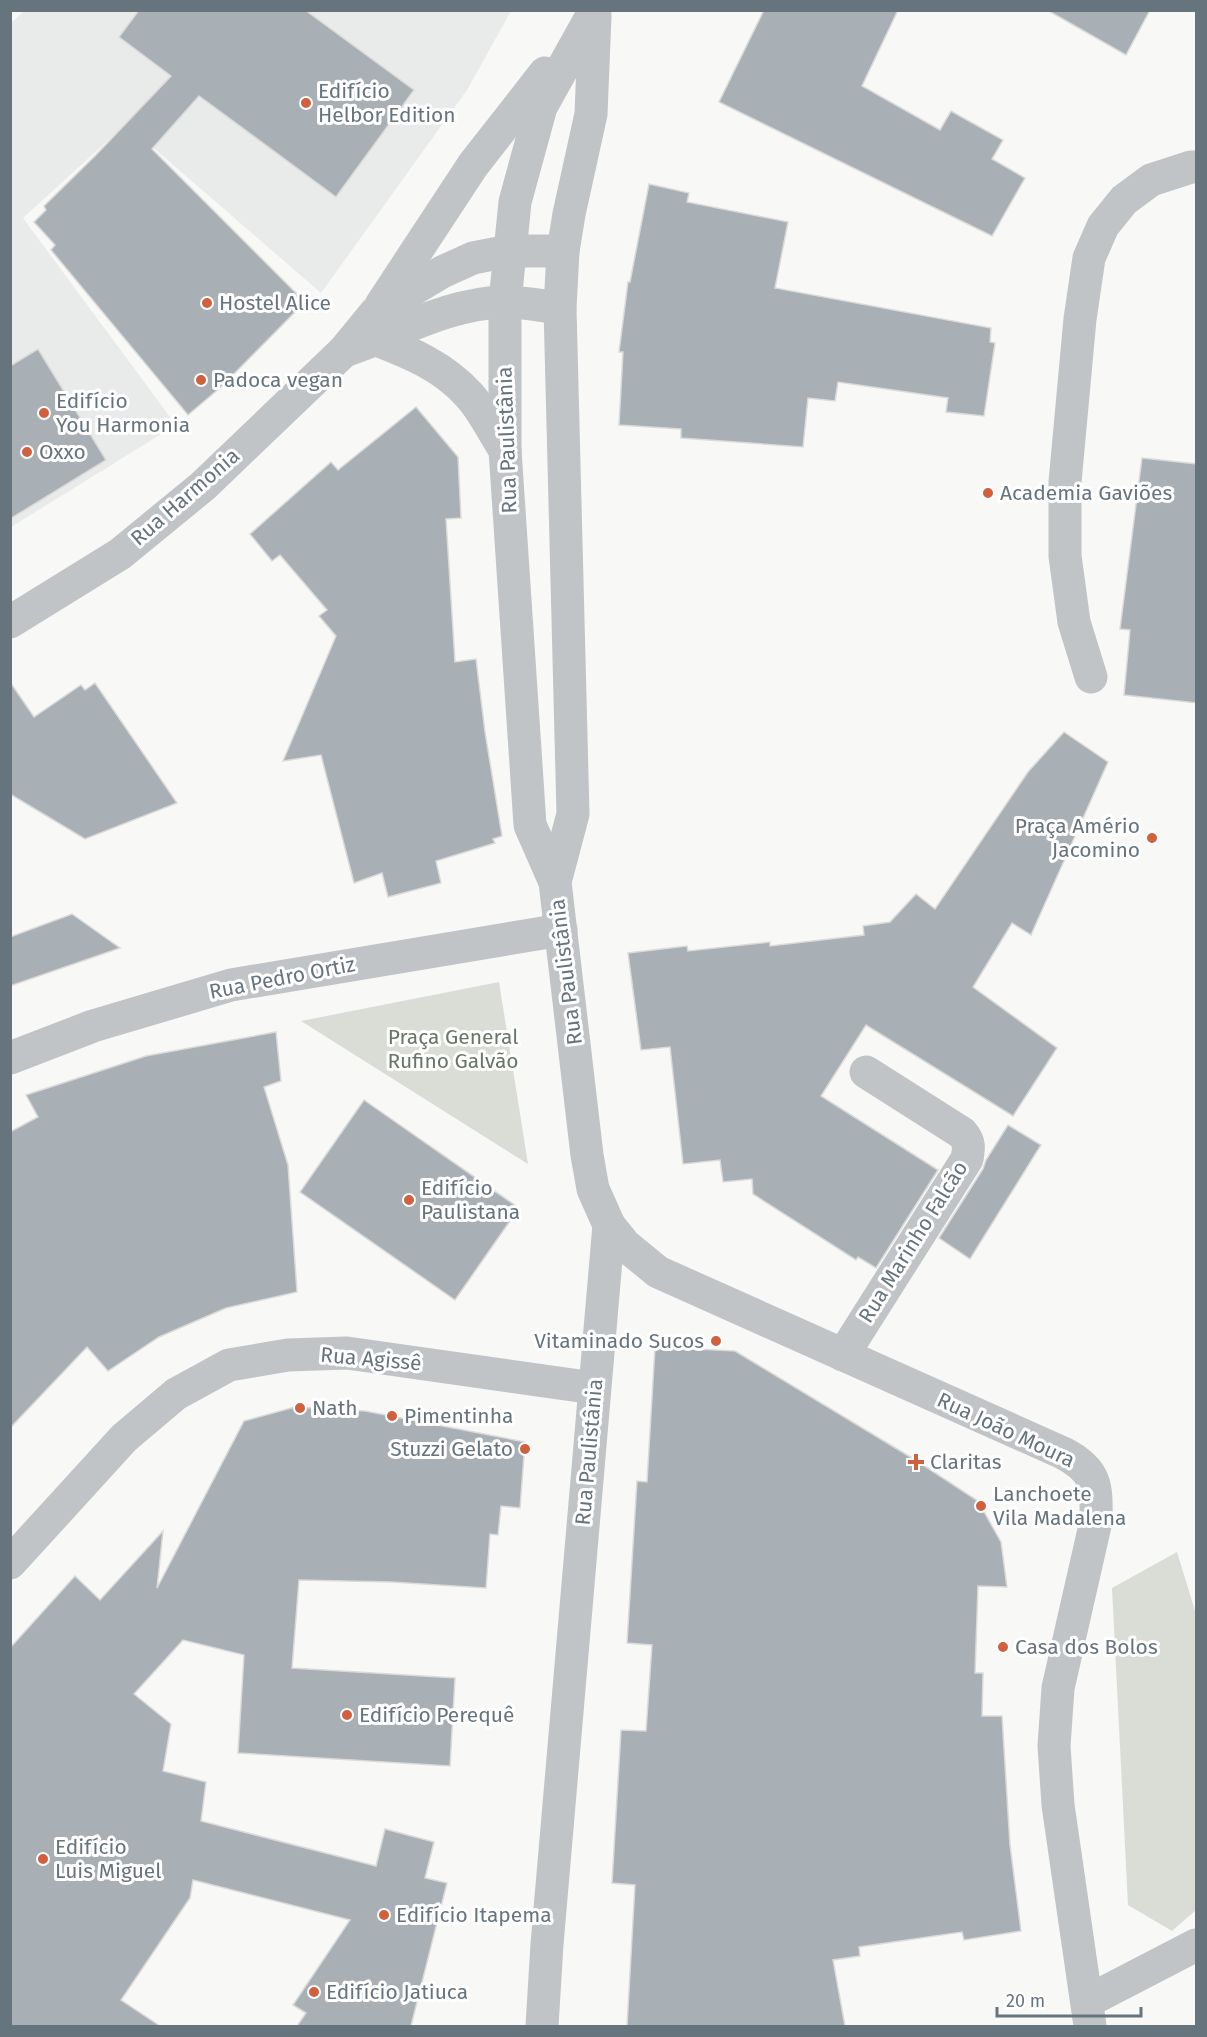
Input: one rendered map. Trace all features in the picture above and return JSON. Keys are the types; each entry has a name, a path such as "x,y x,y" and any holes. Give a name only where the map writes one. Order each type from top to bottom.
{"street":[{"name":"Rua Paulistânia","path":"542,2026 547,1944 609,1225 592,1189 555,882 530,825 505,450 505,302 514,202 541,107 595,10"},
{"name":"Rua Paulistânia","path":"555,882 573,814 560,308 569,214 591,114 595,10"},
{"path":"505,450 470,396 452,378 377,326 473,165 595,10"},
{"path":"1091,677 1074,622 1065,556 1065,482 1080,319 1089,258 1103,226 1124,200 1151,180 1197,167"},
{"name":"Rua Harmonia","path":"10,622 129,546 203,486 344,351 442,272 473,258 509,251 564,251"},
{"name":"Rua Harmonia","path":"377,326 472,306 505,302 560,308"},
{"name":"Rua Pedro Ortiz","path":"10,1058 93,1026 231,985 561,930"},
{"name":"Rua Marinho Falcão","path":"843,1355 967,1159 970,1147 967,1138 962,1133 866,1072"},
{"name":"Rua João Moura","path":"609,1225 625,1245 658,1272 1063,1452 1079,1461 1092,1475 1097,1494 1096,1521 1058,1688 1054,1746 1058,1804 1089,2014 1197,1945"},
{"name":"Rua Agissê","path":"10,1563 124,1438 176,1394 229,1365 288,1355 347,1353 594,1388"}],"shaded area":[{"path":"25,10 511,11 467,90 321,293 126,124 23,218 176,425 11,527 11,23"}],"green space":[{"name":"Praça General Rufino Galvão","path":"499,982 528,1164 301,1021"},
{"path":"1177,1552 1196,1614 1196,1910 1172,1931 1128,1905 1112,1588"}],"building":[{"path":"139,10 305,10 414,90 336,197 199,96 152,149 305,302 221,387 188,415 51,250 55,245 34,222 46,210 44,206 171,76 119,37"},
{"path":"764,10 898,10 862,86 940,130 951,111 1003,140 992,159 1025,178 992,236 719,102"},
{"path":"1047,10 1150,10 1126,55"},
{"path":"649,184 689,193 687,202 788,222 775,288 991,328 990,342 995,343 984,416 946,412 948,398 838,382 835,401 808,398 803,447 681,438 681,429 619,425 623,352 619,352 628,282 630,282"},
{"name":"Edifício You Harmonia","path":"38,349 106,460 10,519 10,366"},
{"path":"416,407 458,457 461,518 446,519 455,662 476,659 502,836 493,839 495,843 436,861 441,883 388,897 382,873 354,883 321,755 283,761 336,636 319,616 327,610 280,555 272,561 250,534 331,462 338,470"},
{"path":"1142,458 1197,464 1197,703 1124,695 1130,630 1120,629"},
{"path":"10,682 34,717 81,685 85,690 95,683 177,803 85,839 10,794"},
{"path":"1064,732 1108,762 1031,935 1012,923 973,987 1057,1048 1013,1116 866,1025 821,1096 938,1170 876,1268 858,1257 856,1260 753,1194 752,1179 723,1182 720,1160 683,1164 670,1047 641,1050 628,953 687,946 688,951 770,942 770,946 864,935 863,926 890,922 916,894 935,909 1028,772"},
{"path":"72,914 120,948 10,986 10,937"},
{"path":"276,1032 281,1081 264,1087 288,1165 297,1292 226,1308 159,1337 108,1371 87,1347 10,1428 10,1132 38,1117 26,1095 146,1056"},
{"name":"Edifício Paulistana","path":"364,1100 519,1208 455,1300 300,1192"},
{"path":"1008,1125 1041,1145 970,1259 939,1238"},
{"path":"655,1347 735,1351 917,1461 978,1501 1001,1542 1007,1587 978,1586 975,1673 983,1673 982,1716 1002,1716 1010,1845 1021,1931 964,1940 962,1932 859,1947 860,1956 833,1960 845,2026 627,2026 635,1885 612,1883 621,1730 646,1731 652,1645 627,1643 637,1481 647,1482"},
{"path":"295,1407 365,1411 525,1442 520,1508 501,1506 498,1535 490,1534 486,1588 392,1582 299,1580 292,1668 455,1678 450,1766 238,1753 244,1655 183,1640 134,1694 171,1724 163,1771 206,1782 201,1821 376,1866 385,1829 434,1842 425,1878 447,1883 411,2026 297,2026 306,2013 293,2005 350,1920 193,1880 190,1898 121,2000 160,2026 10,2026 10,1648 75,1576 100,1600 163,1531 157,1588 244,1421"}],"place":[{"name":"Edifício Helbor Edition","path":"306,103"},
{"name":"Hostel Alice","path":"207,303"},
{"name":"Padoca vegan","path":"201,380"},
{"name":"Edifício You Harmonia","path":"44,413"},
{"name":"Oxxo","path":"27,452"},
{"name":"Academia Gaviões","path":"988,493"},
{"name":"Praça Amério Jacomino","path":"1152,838"},
{"name":"Edifício Paulistana","path":"409,1200"},
{"name":"Vitaminado Sucos","path":"716,1341"},
{"name":"Nath","path":"300,1408"},
{"name":"Pimentinha","path":"392,1416"},
{"name":"Stuzzi Gelato","path":"525,1449"},
{"name":"Claritas","path":"916,1462"},
{"name":"Lanchoete Vila Madalena","path":"981,1506"},
{"name":"Casa dos Bolos","path":"1003,1647"},
{"name":"Edifício Perequê","path":"347,1715"},
{"name":"Edifício Luis Miguel","path":"43,1859"},
{"name":"Edifício Itapema","path":"384,1915"},
{"name":"Edifício Jatiuca","path":"314,1992"}]}
